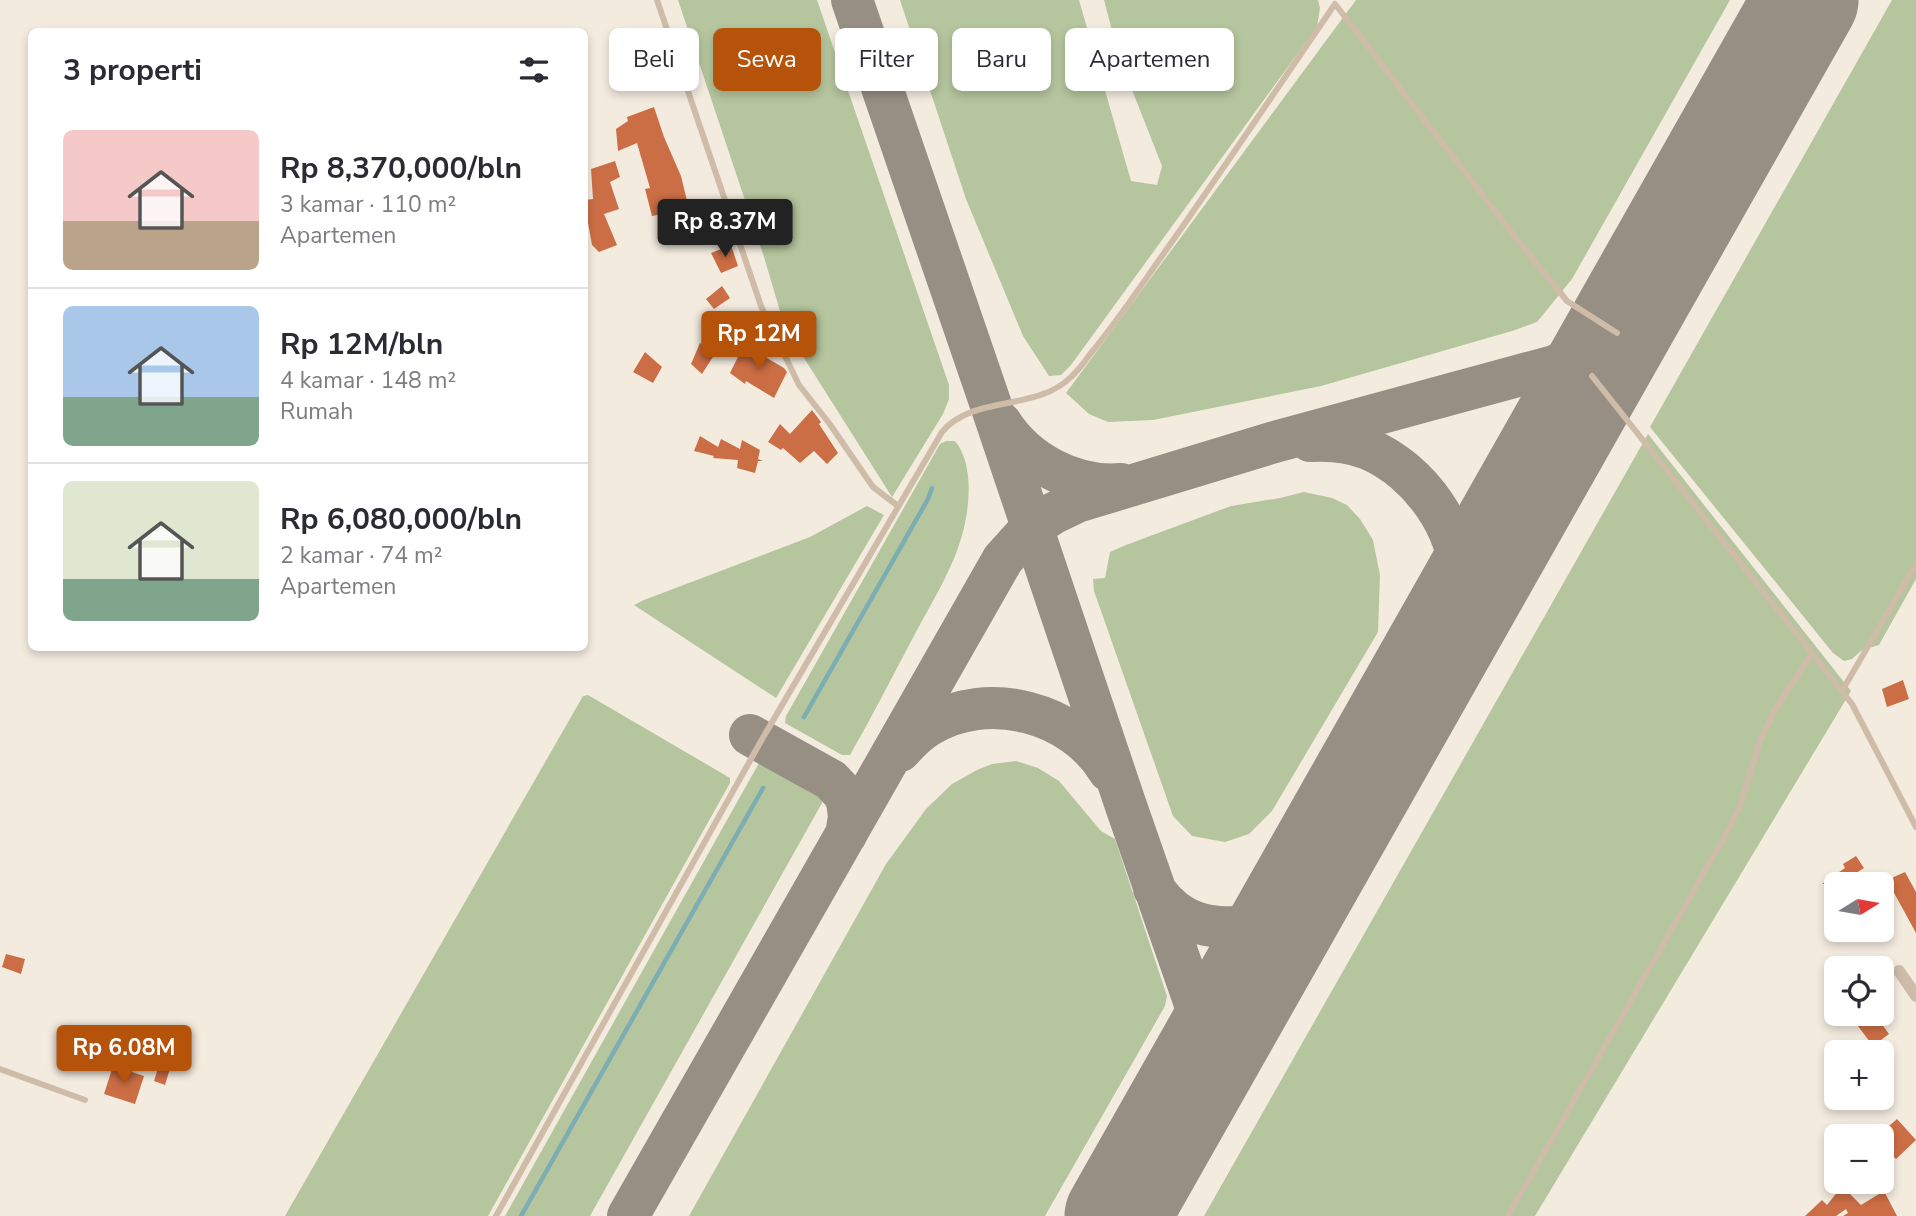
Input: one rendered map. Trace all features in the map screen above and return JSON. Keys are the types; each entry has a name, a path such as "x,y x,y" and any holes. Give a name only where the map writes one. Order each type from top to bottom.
{"street":[{"path":"1899,971 1916,996"}],"lane":[{"path":"657,0 761,306 799,385 873,487 898,506"},
{"path":"496,1216 761,741 942,432 960,416 1048,393 1072,377 1104,338 1203,199 1335,1 1567,301 1617,333"},
{"path":"1592,376 1853,704 1916,827"},
{"path":"1842,691 1916,564"},
{"path":"1508,1216 1722,841 1740,806 1761,737 1812,653"},
{"path":"0,1069 85,1100"}],"green space":[{"path":"678,0 817,0 835,52 835,91 848,91 949,385 949,399 943,414 892,497 785,328 699,63 699,28 687,28"},
{"path":"900,0 1079,0 1087,28 1065,28 1065,91 1105,91 1131,181 1157,185 1162,166 1132,91 1234,91 1234,28 1111,28 1104,0 1318,0 1320,8 1317,27 1071,365 1061,375 1049,376 1023,336 966,199 930,91 938,91 938,28 909,28"},
{"path":"1356,0 1730,0 1572,279 1537,322 1321,386 1153,420 1108,422 1089,414 1066,393"},
{"path":"1892,0 1916,0 1916,579 1879,645 1862,650 1852,659 1844,661 1833,653 1650,427"},
{"path":"1648,434 1851,691 1535,1216 1204,1216"},
{"path":"955,441 962,451 968,478 968,506 959,545 939,589 859,740 850,755 842,755 785,723 786,716 940,444"},
{"path":"1304,492 1332,498 1347,505 1373,540 1380,575 1378,632 1272,811 1249,834 1225,842 1192,836 1173,816 1094,591 1093,579 1105,578 1110,552 1126,545 1231,506"},
{"path":"867,506 884,515 776,698 634,605 810,537"},
{"path":"588,695 730,778 730,783 488,1216 285,1216 583,696"},
{"path":"771,761 803,782 818,788 823,796 822,803 590,1216 505,1216 759,763"},
{"path":"1016,761 1038,768 1059,781 1101,831 1115,839 1167,996 1165,1006 1045,1216 689,1216 886,864 926,809 952,784 992,764"}],"building":[{"path":"654,107 681,176 689,209 652,216 645,189 650,188 637,143 618,151 616,129 628,121 627,117"},
{"path":"615,161 620,177 610,182 619,209 604,214 617,245 599,252 592,245 588,222 588,200 593,199 591,169"},
{"path":"731,245 738,266 721,273 711,253"},
{"path":"722,286 730,298 714,309 706,299"},
{"path":"700,343 716,352 702,374 691,364"},
{"path":"744,345 787,372 774,398 746,381 745,384 730,373"},
{"path":"645,352 662,367 653,383 633,372"},
{"path":"812,410 838,453 827,464 814,451 800,463 783,448 781,450 768,442 780,424 790,434"},
{"path":"700,436 718,447 721,439 740,449 742,440 760,450 758,459 763,461 758,461 755,473 737,468 738,460 713,458 714,456 694,451"},
{"path":"1903,680 1909,699 1887,707 1882,689"},
{"path":"1856,856 1864,868 1858,872 1839,872 1845,868 1843,864"},
{"path":"1905,872 1916,892 1916,933 1894,893 1894,877"},
{"path":"6,954 25,959 21,974 2,967"},
{"path":"1858,1026 1883,1026 1889,1034 1881,1040 1868,1040"},
{"path":"160,1062 171,1065 165,1085 154,1081"},
{"path":"113,1066 144,1076 135,1104 104,1094"},
{"path":"1897,1119 1916,1140 1896,1159 1894,1124 1891,1124"},
{"path":"1836,1194 1850,1194 1861,1205 1879,1194 1886,1194 1897,1216 1843,1216 1848,1213 1846,1209 1836,1216 1805,1216 1822,1200 1827,1205"}],"waterway":[{"path":"804,717 932,488"},
{"path":"521,1216 763,788"}],"taxiway":[{"path":"852,0 1194,1001 1201,1043 1192,1084"},
{"path":"628,1216 1003,559 1031,528 1077,502 1271,443 1554,366 1589,351 1617,333"},
{"path":"1001,423 1024,450 1053,470 1086,482 1121,484"},
{"path":"1310,441 1354,444 1368,449 1387,459 1421,487 1446,525 1459,567 1459,588 1449,630"},
{"path":"900,751 924,728 951,715 976,709 1002,708 1028,712 1052,721 1074,734 1094,751 1109,771"},
{"path":"750,735 831,780 847,801 849,817 846,835"},
{"path":"1154,889 1181,916 1209,926 1240,927 1285,919"}],"runway":[{"path":"1117,1216 1806,0"}]}
